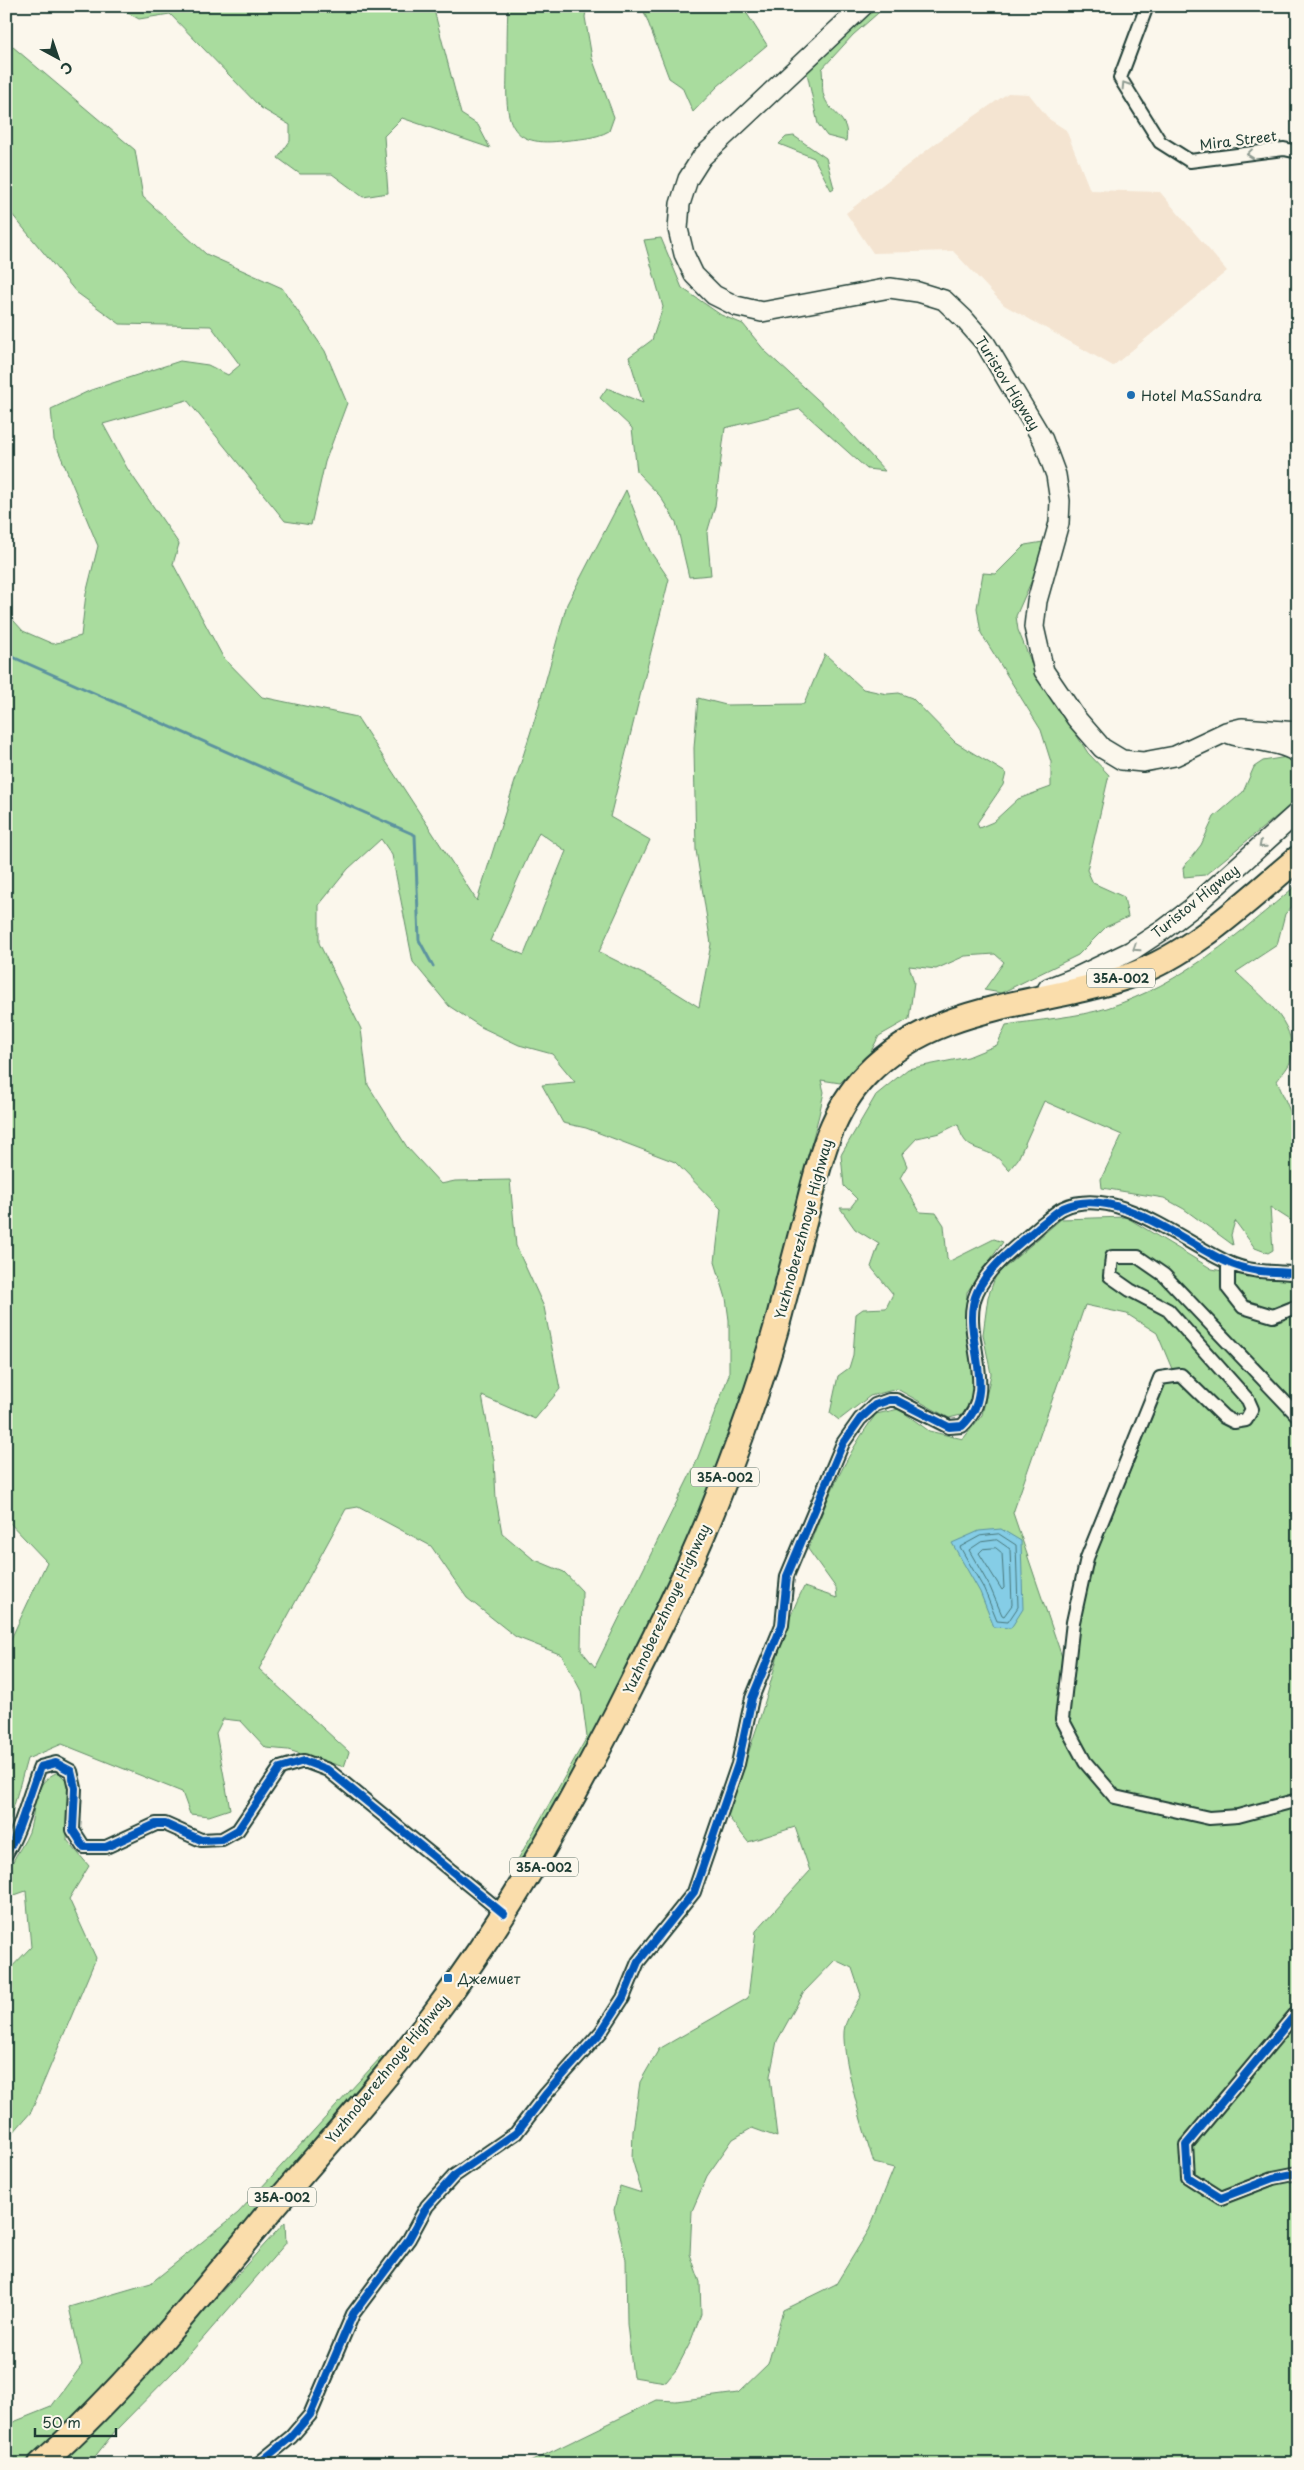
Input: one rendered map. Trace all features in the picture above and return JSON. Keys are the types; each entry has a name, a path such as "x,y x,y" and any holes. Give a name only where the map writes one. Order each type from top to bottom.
{"highway":[{"name":"Yuzhnoberezhnoye Highway","path":"54,2464 115,2404 435,2030 512,1921 524,1892 649,1650 711,1515 746,1420 772,1340 822,1152 841,1108 865,1076 880,1062 914,1038 942,1025 998,1006 1102,984 1137,973 1170,957 1201,936 1298,858"},
{"name":"Yuzhnoberezhnoye Highway","path":"41,2464 109,2398 224,2267 428,2024 502,1917 524,1892 574,1814 634,1698 726,1504 755,1428 776,1360 832,1154 848,1112 860,1096 874,1081 901,1059 941,1036 972,1025 1106,994 1138,982 1173,965 1206,942 1298,868"},
{"path":"489,1952 488,1946 502,1917"}],"main road":[{"name":"Turistov Higway","path":"863,6 702,157 688,179 680,204 678,229 684,254 694,275 714,295 736,306 762,312 890,288 918,292 944,300 985,343 1043,440 1056,475 1060,501 1059,523 1037,601 1034,627 1044,670 1060,697 1102,748 1122,760 1159,761 1226,732 1242,728 1298,732"},
{"path":"1226,732 1248,740 1283,747 1298,753"},
{"name":"Turistov Higway","path":"998,1006 1079,976 1131,951 1192,908 1298,812"}],"street":[{"name":"Mira Street","path":"1147,6 1120,78 1160,142 1190,161 1284,149 1298,152"},
{"path":"258,2464 291,2437 310,2415 337,2356 353,2314 409,2239 427,2206 454,2176 516,2133 546,2094 601,2032 623,1998 638,1962 694,1892 738,1764 752,1698 782,1625 788,1576 843,1443 860,1419 875,1404 896,1400 948,1427 962,1426 971,1418 978,1403 980,1383 972,1310 977,1292 990,1272 1062,1208 1075,1204 1113,1204 1163,1226 1228,1263 1260,1272 1294,1273 1298,1270"},
{"path":"1298,1416 1164,1275 1138,1257 1112,1257 1110,1276 1130,1290 1168,1310 1248,1400 1252,1409 1246,1420 1234,1422 1224,1417 1181,1375 1160,1378 1087,1558 1073,1622 1062,1719 1084,1762 1114,1797 1209,1818 1238,1816 1298,1800"},
{"path":"1228,1263 1228,1288 1243,1307 1273,1316 1298,1306"},
{"path":"6,1854 15,1840 30,1791 40,1767 56,1763 71,1771 75,1788 73,1830 84,1847 106,1847 156,1824 165,1824 201,1840 222,1839 238,1830 280,1768 304,1761 328,1770 502,1917"},
{"path":"1298,2011 1186,2145 1188,2176 1221,2198 1273,2178 1298,2172"}],"shaded area":[{"path":"1008,93 1029,94 1049,119 1066,130 1090,190 1160,192 1227,271 1113,366 1004,305 953,251 873,253 846,213 936,143"}],"green space":[{"path":"115,6 433,6 461,114 478,125 490,148 402,118 384,136 388,193 363,197 332,174 300,174 278,158 290,141 290,125 261,108 170,14 139,19"},
{"path":"508,6 587,6 585,17 592,58 614,117 609,131 598,136 586,138 542,142 528,139 512,125 507,101"},
{"path":"642,6 742,6 767,45 718,86 693,112 682,87 669,78"},
{"path":"877,6 886,6 853,35 822,69 823,93 829,106 845,126 847,133 846,141 827,136 818,124 807,73"},
{"path":"6,41 135,150 143,197 206,254 282,288 325,351 347,403 325,462 311,525 285,521 187,400 103,424 127,468 179,544 173,564 223,657 262,697 357,717 477,901 537,712 567,604 626,490 650,551 669,579 610,817 650,840 599,952 659,982 699,1007 711,944 696,850 694,748 698,698 726,705 804,704 825,654 863,689 887,694 899,693 912,698 955,742 1006,773 1003,785 977,823 979,828 993,822 1018,799 1051,787 1051,762 1041,730 981,633 977,608 983,573 996,574 1025,545 1043,542 1039,564 1016,616 1018,630 1034,669 1088,753 1109,775 1087,870 1093,883 1124,897 1128,917 1106,927 1078,955 1001,993 984,990 1004,962 995,954 965,956 936,969 909,966 914,982 909,1019 879,1036 869,1055 840,1083 821,1080 824,1092 819,1115 756,1354 702,1519 595,1738 531,1850 517,1861 587,1737 581,1691 562,1655 516,1637 467,1598 431,1546 358,1507 346,1509 259,1669 349,1752 344,1767 288,1750 266,1748 241,1721 223,1719 216,1733 230,1809 209,1816 190,1814 182,1792 62,1744 27,1759 6,1834 6,1644 9,1643 47,1562 6,1519 6,612 23,631 53,644 81,636 86,594 98,546 54,440 51,409 91,390 180,361 208,365 228,375 240,365 211,326 120,324 76,292 6,207 6,77 13,76 6,67","holes":["539,832 566,851 524,955 490,941","381,839 392,855 413,962 449,1006 481,1027 519,1045 552,1054 575,1082 542,1085 563,1123 586,1128 675,1162 721,1209 715,1262 726,1298 729,1320 729,1375 695,1465 595,1667 581,1650 582,1591 564,1572 533,1559 502,1533 496,1499 494,1460 482,1396 535,1419 560,1389 544,1307 516,1246 510,1180 455,1181 441,1184 407,1147 368,1085 361,1029 319,943 319,905 348,869"]},
{"path":"794,136 826,158 834,188 831,190 814,158 779,144 786,137"},
{"path":"661,238 682,288 721,315 743,324 765,351 830,411 885,471 867,469 800,409 725,428 715,506 707,533 711,575 689,577 676,522 660,496 637,472 632,428 600,398 607,388 643,403 629,357 652,340 663,307 644,240"},
{"path":"1287,757 1298,762 1298,799 1205,875 1184,877 1183,868 1201,845 1214,817 1243,792 1254,767 1263,761"},
{"path":"1298,884 1298,900 1285,914 1277,945 1236,972 1275,1010 1289,1033 1292,1045 1290,1062 1277,1081 1296,1125 1298,1246 1295,1223 1270,1207 1273,1250 1268,1253 1255,1248 1235,1221 1231,1235 1233,1245 1184,1209 1164,1198 1102,1188 1101,1179 1122,1135 1044,1101 1018,1159 1009,1170 995,1156 967,1143 958,1124 940,1133 917,1138 902,1154 907,1166 900,1178 920,1212 936,1213 944,1225 947,1258 950,1261 994,1239 1003,1242 967,1292 966,1323 976,1387 971,1405 965,1414 949,1418 897,1389 870,1396 839,1420 830,1413 838,1376 849,1368 853,1355 856,1314 863,1309 886,1308 893,1294 871,1267 879,1244 855,1229 840,1208 850,1208 857,1199 844,1186 841,1155 876,1095 908,1069 968,1057 997,1045 1006,1025 1096,1011 1135,998 1161,985 1208,956"},
{"path":"1126,1217 1212,1269 1249,1276 1298,1279 1298,2464 526,2464 657,2400 676,2401 738,2393 768,2364 783,2310 836,2284 869,2230 894,2168 874,2163 859,2114 845,2053 844,2037 846,2022 861,1995 852,1968 835,1960 804,1992 777,2041 770,2076 777,2137 752,2128 733,2139 707,2176 692,2211 690,2254 700,2282 701,2314 690,2343 676,2370 666,2382 633,2377 627,2324 626,2260 614,2210 620,2186 642,2193 632,2159 633,2131 640,2082 659,2049 748,1998 756,1931 810,1871 795,1827 748,1842 727,1815 758,1725 787,1627 797,1600 804,1587 837,1598 836,1588 808,1549 837,1479 855,1446 876,1414 899,1409 929,1431 963,1439 982,1415 991,1374 983,1334 988,1297 996,1275 1061,1219","holes":["1085,1305 1127,1314 1157,1333 1172,1369 1083,1586 1063,1660 1013,1513"]},
{"path":"58,1772 68,1782 67,1840 89,1866 69,1899 96,1958 31,2112 6,2141 6,1973 31,1947 26,1891 6,1898 6,1864 12,1863 29,1832 39,1790 49,1777"},
{"path":"382,2056 389,2061 256,2221 69,2424 22,2464 6,2464 6,2425 51,2407 82,2365 69,2307 151,2283 238,2213"},
{"path":"285,2222 286,2243 178,2367 116,2430 89,2464 60,2464 104,2422"}],"water":[{"path":"1001,1529 1021,1541 1023,1609 1011,1628 994,1627 980,1592 952,1543 979,1531"}],"waterway":[{"path":"6,654 415,835 419,940 433,966"}],"cycle path":[{"path":"258,2464 291,2437 310,2415 353,2314 409,2239 427,2206 454,2176 516,2133 546,2094 601,2032 623,1998 638,1962 694,1892 738,1764 752,1698 782,1625 787,1576 843,1443 860,1419 875,1405 889,1400 896,1400 949,1427 962,1426 973,1411 979,1395 979,1378 972,1325 973,1308 977,1292 989,1273 1006,1255 1063,1208 1083,1203 1104,1204 1126,1209 1235,1265 1259,1271 1294,1273 1298,1269"},
{"path":"6,1854 21,1823 40,1767 56,1763 71,1771 75,1788 73,1830 84,1847 106,1847 156,1824 165,1824 201,1840 222,1839 238,1830 280,1768 304,1761 328,1770 504,1914"},
{"path":"1298,2011 1186,2145 1188,2177 1221,2198 1273,2178 1298,2173"}],"place":[{"name":"Hotel MaSSandra","path":"1131,395"},
{"name":"Джемиет","path":"448,1978"}]}
